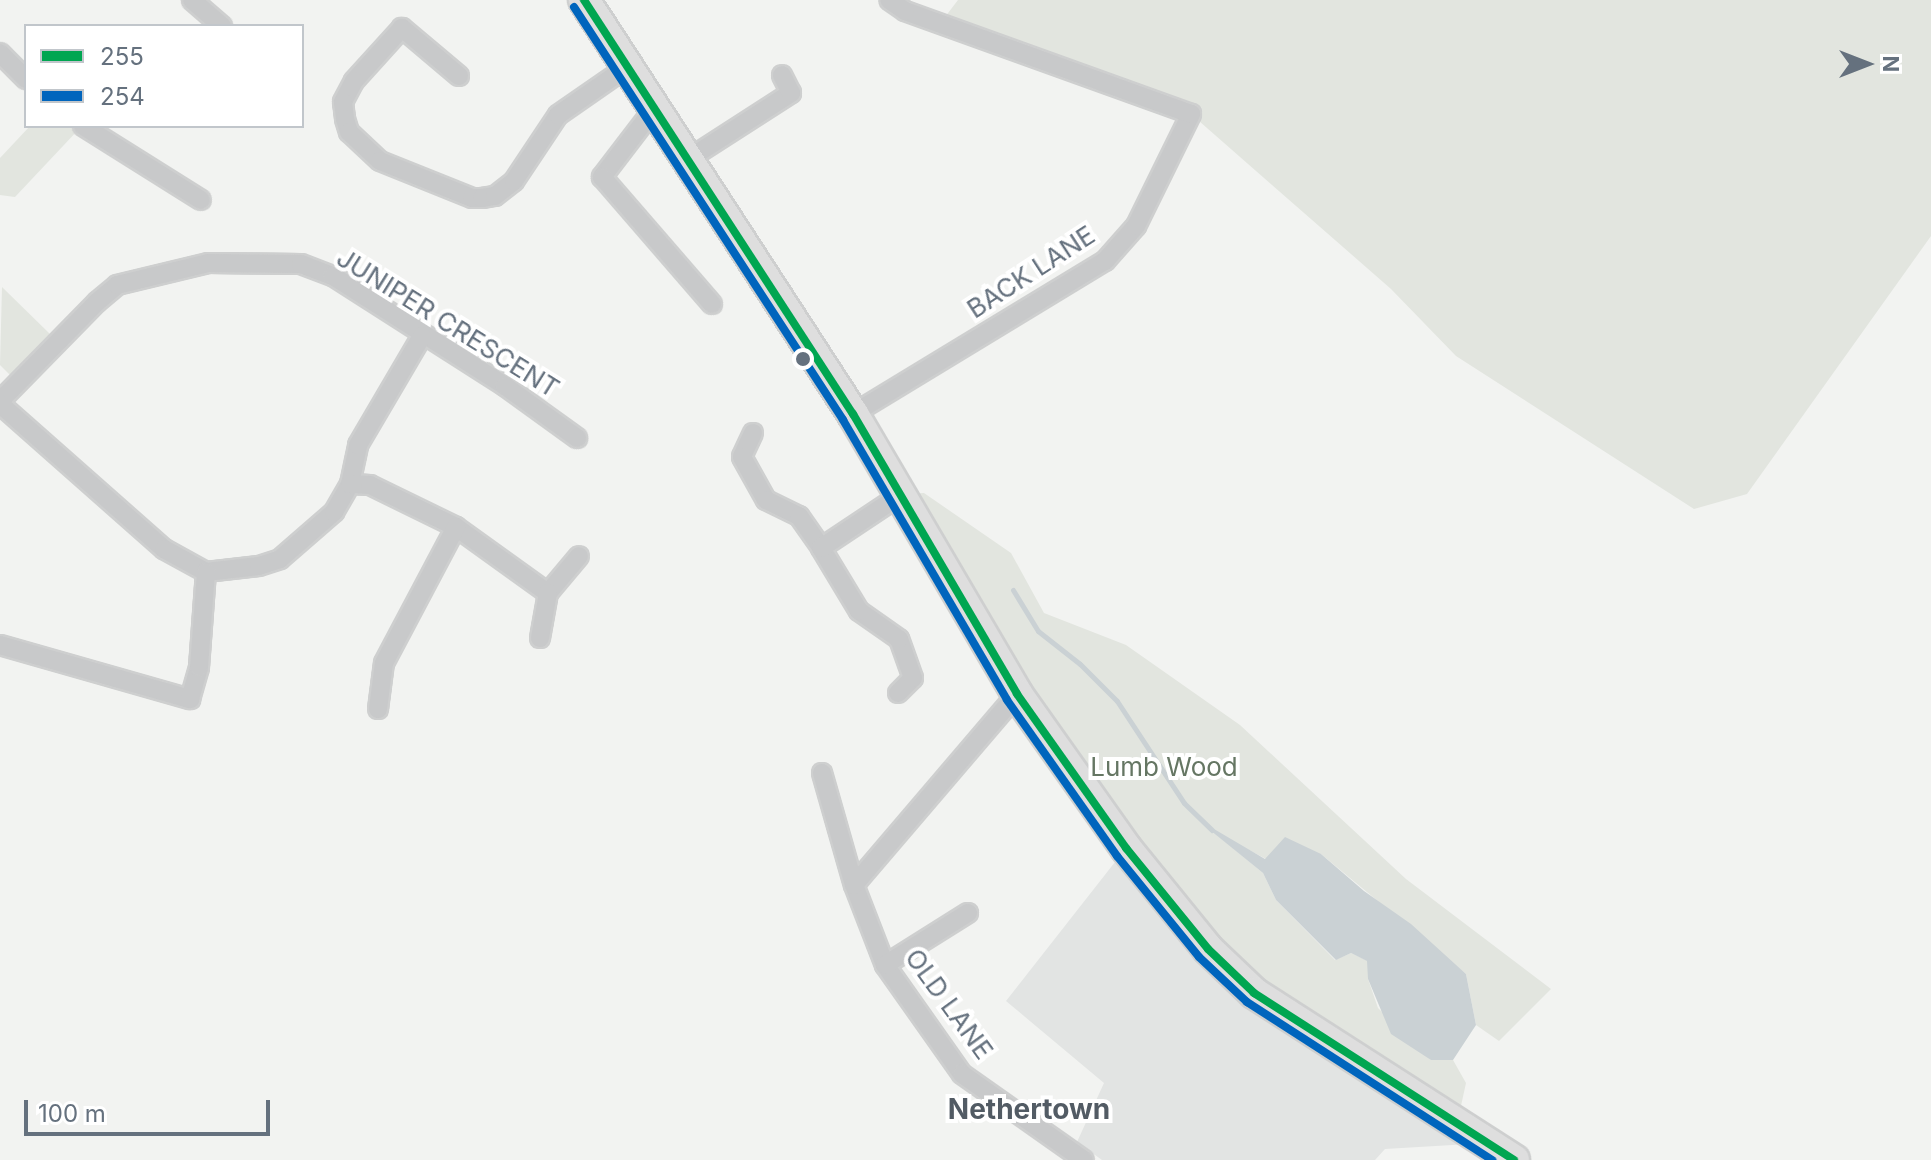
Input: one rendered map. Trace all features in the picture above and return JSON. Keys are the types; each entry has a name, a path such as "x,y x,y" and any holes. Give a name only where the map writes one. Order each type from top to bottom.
{"main road":[{"path":"584,0 853,414 1017,694 1126,848 1208,949 1254,993 1514,1160"}],"street":[{"path":"192,0 218,21 226,0"},
{"name":"BACK LANE","path":"853,414 1105,261 1136,226 1191,114 905,11 889,0"},
{"path":"459,76 450,65 402,28 354,81 343,102 345,119 355,139 380,161 472,198 482,198 495,196 514,181 558,115 627,67"},
{"path":"0,53 24,77"},
{"path":"687,160 795,100 782,75"},
{"path":"654,109 602,177 712,304"},
{"path":"86,128 201,200"},
{"name":"JUNIPER CRESCENT","path":"0,402 117,285 208,263 301,264 333,276 422,336 505,386 577,438"},
{"path":"0,402 164,549 206,572 259,566 280,559 334,512 350,484 358,445 422,336"},
{"path":"753,433 742,457 766,500 799,516 859,611 899,639 913,678 898,693"},
{"path":"350,484 370,485 456,527 496,559 548,593"},
{"path":"821,548 902,494"},
{"path":"378,709 384,663 456,527"},
{"path":"540,638 548,593 579,556"},
{"path":"0,645 161,687 190,699 199,667 206,572"},
{"path":"854,885 1017,694"},
{"name":"OLD LANE","path":"822,773 854,885 885,965 962,1074 1084,1160"},
{"path":"885,965 968,913"}],"shaded area":[{"path":"1214,829 1265,859 1285,837 1321,854 1364,891 1411,924 1466,974 1476,1025 1453,1060 1431,1060 1391,1034 1368,979 1367,961 1351,953 1336,960 1276,900 1263,873 1210,830"},
{"path":"1126,848 1486,1143 1385,1149 1375,1160 1102,1160 1077,1142 1104,1083 1006,1001"}],"green space":[{"path":"958,0 1931,0 1931,236 1747,494 1694,509 1456,356 1391,289 1191,114 945,17"},
{"path":"28,128 79,129 15,197 0,195 0,158"},
{"path":"2,287 51,335 12,377 0,365"},
{"name":"Lumb Wood","path":"924,493 1011,553 1044,613 1126,645 1240,725 1406,879 1551,989 1499,1041 1476,1025 1466,974 1321,854 1266,859 1211,830 1263,873 1276,900 1335,960 1351,953 1368,961 1368,979 1378,1008 1431,1060 1453,1060 1466,1083 1457,1124 1302,1027 1126,848 902,494"}],"waterway":[{"path":"1013,590 1038,631 1080,664 1117,701 1184,803 1212,830"}],"transit line":[{"name":"255","path":"584,0 853,414 1017,694 1126,848 1208,949 1254,993 1514,1160"},
{"name":"254","path":"574,7 843,420 1007,700 1117,856 1199,957 1247,1002 1492,1160"}],"district":[{"name":"Nethertown","path":"1029,1109"}]}
